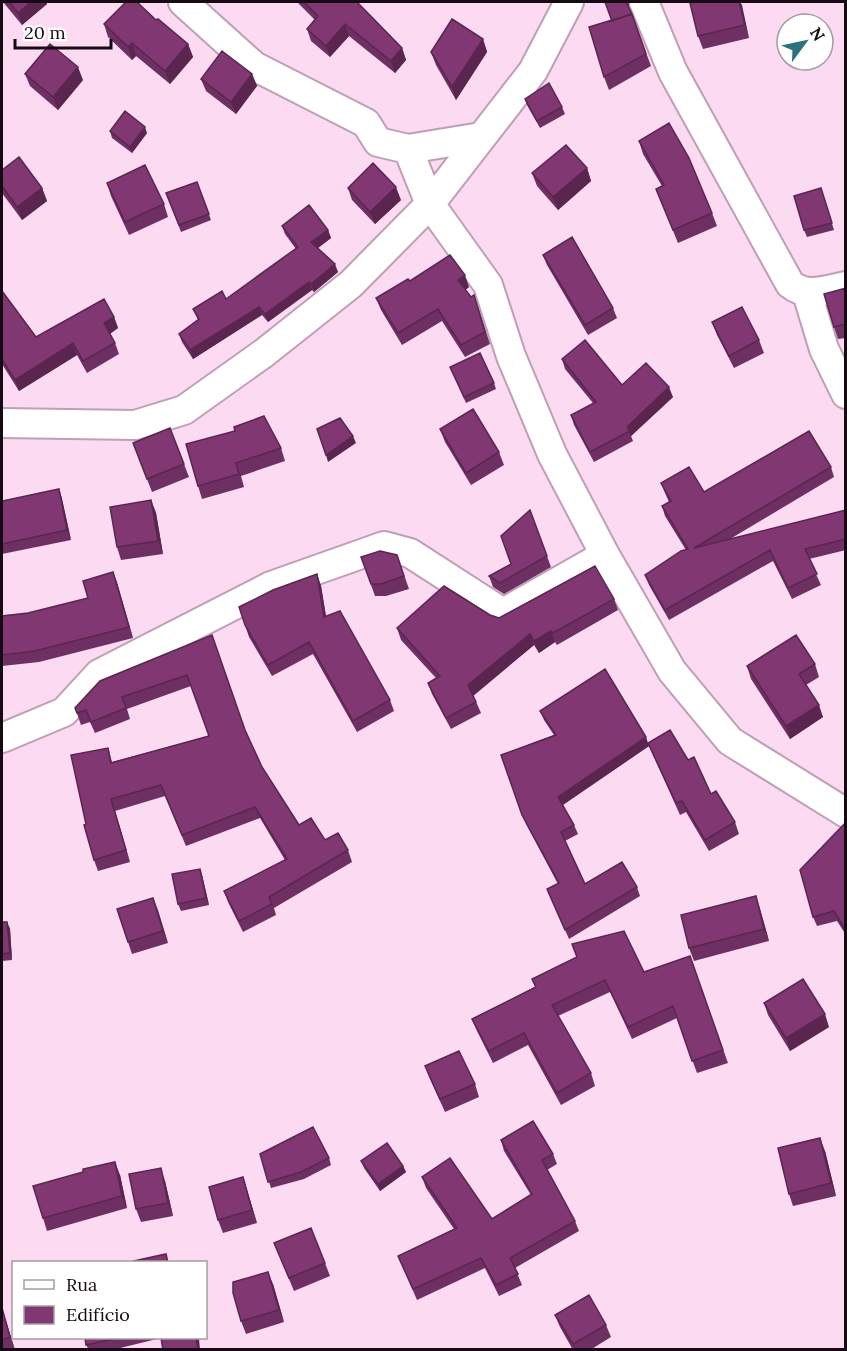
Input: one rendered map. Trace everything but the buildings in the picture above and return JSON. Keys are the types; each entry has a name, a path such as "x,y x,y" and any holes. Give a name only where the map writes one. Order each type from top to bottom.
{"street":[{"path":"183,2 254,66 366,123 378,141 408,148 481,137"},
{"path":"2,423 135,425 184,410 264,353 351,284 430,204 533,71 569,2"},
{"path":"644,2 673,72 790,284 799,292 807,293 846,286"},
{"path":"408,148 430,204 488,285 511,356 552,454 605,555 672,671 730,741 846,813"},
{"path":"807,293 824,349 846,394"},
{"path":"2,738 64,712 99,674 271,586 384,546 410,553 503,613 605,555"}]}
